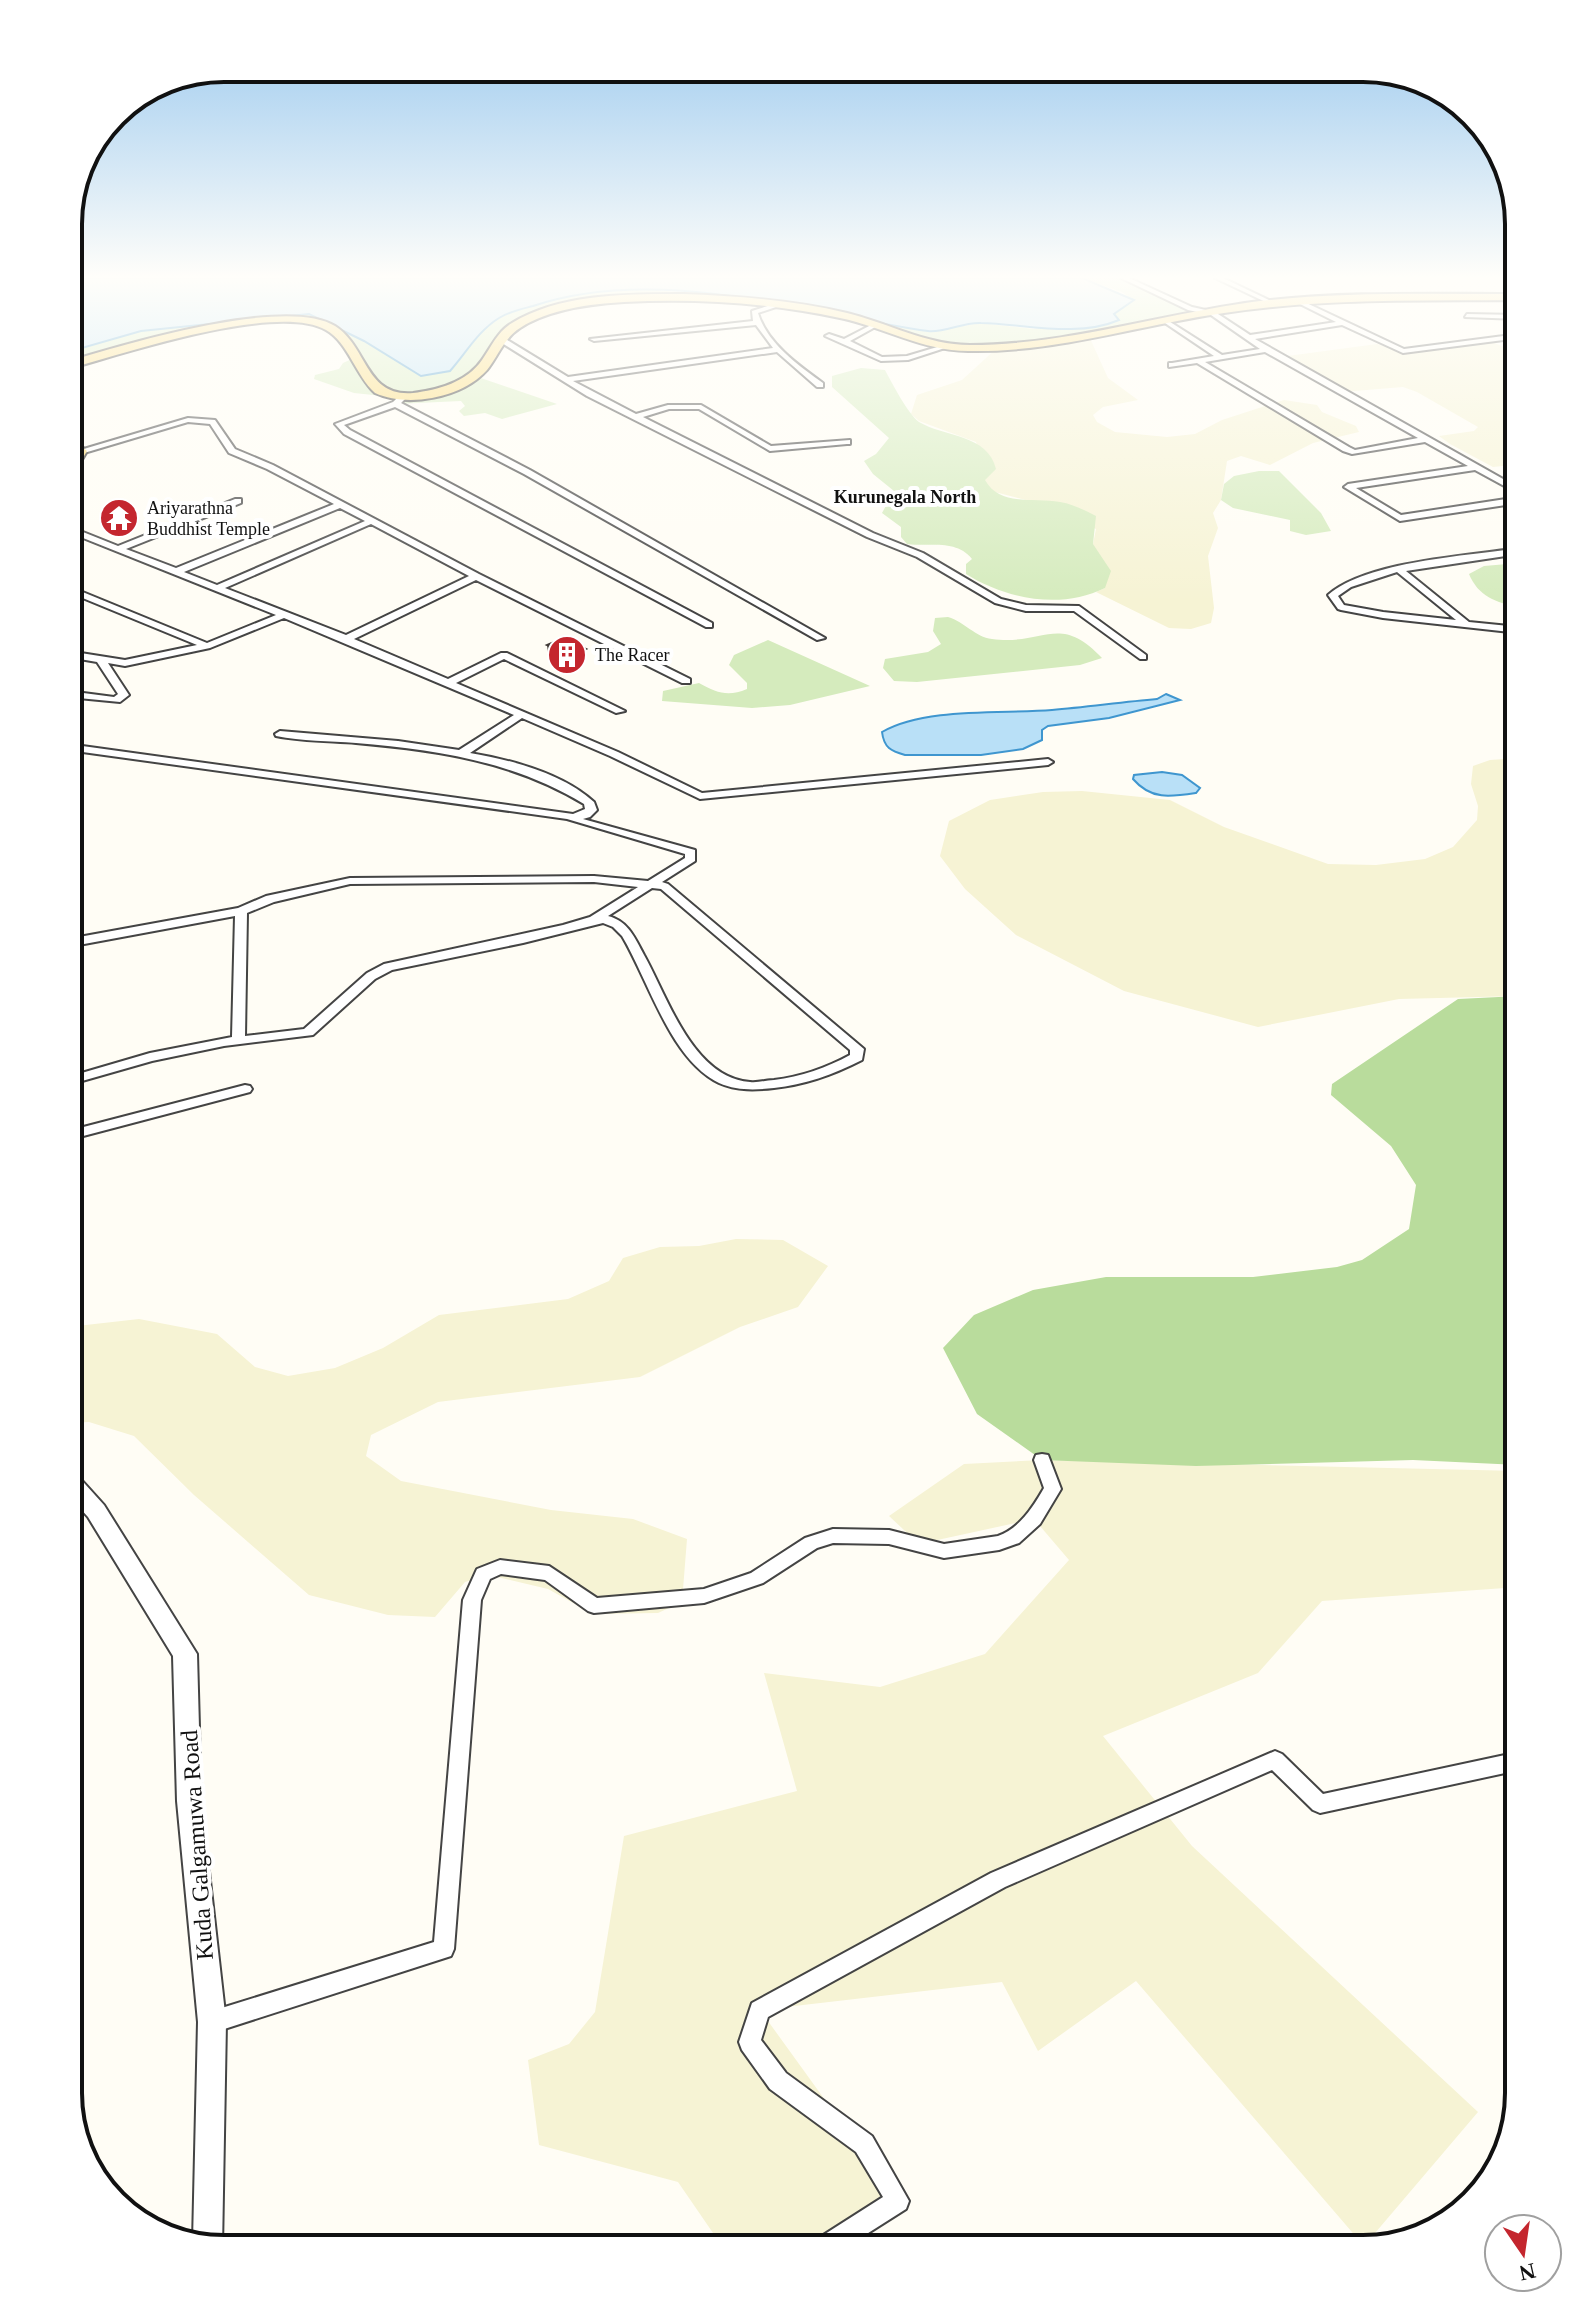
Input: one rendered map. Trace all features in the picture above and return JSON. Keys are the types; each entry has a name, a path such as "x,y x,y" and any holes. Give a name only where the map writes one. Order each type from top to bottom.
{"main road":[{"path":"373,386 399,400 453,386"}],"street":[{"path":"580,386 870,535 920,555 998,601 1026,608 1076,608 1143,657"},
{"path":"1240,386 1355,452 1427,439"},
{"path":"1331,386 1505,483"},
{"path":"709,625 347,432 339,424 399,400 820,638"},
{"path":"636,417 688,405 701,407 770,449 847,442"},
{"path":"82,451 201,419 212,422 232,451 270,467 476,576 686,681"},
{"path":"1476,467 1348,487 1400,518 1505,502"},
{"path":"118,549 238,501"},
{"path":"177,571 339,505"},
{"path":"220,587 371,521"},
{"path":"82,535 346,639 705,796 1048,762"},
{"path":"1505,553 1400,570 1345,584 1333,595 1341,607 1505,628"},
{"path":"1400,570 1467,624"},
{"path":"346,639 476,576"},
{"path":"82,595 207,646"},
{"path":"82,657 102,662 149,660 207,646 283,615"},
{"path":"448,683 504,655 620,711"},
{"path":"82,696 116,700 124,695 102,662"},
{"path":"461,754 520,715"},
{"path":"280,734 461,754 523,770 577,793 589,802 591,810 586,815 559,815"},
{"path":"82,749 559,815 691,852 691,859 595,919 529,940 388,967 371,976 308,1032 238,1040 150,1057 82,1077"},
{"path":"82,940 241,911 270,899 350,881 594,879 653,883 664,886 857,1049 857,1057 834,1070 763,1088 731,1085 711,1074 679,1039 650,974 626,933 613,921 595,919"},
{"path":"238,1040 241,911"},
{"path":"82,1132 245,1089"},
{"path":"212,2022 444,1949 472,1600 483,1574 500,1567 549,1573 594,1606 649,1603 704,1596 757,1578 811,1543 833,1536 889,1537 944,1551 999,1543 1013,1538 1034,1519 1053,1489 1042,1460"},
{"name":"Kuda Galgamuwa Road","path":"82,1496 96,1511 185,1654 189,1801 212,2022 208,2234"},
{"path":"844,2235 898,2201 864,2144 778,2081 750,2042 759,2010 998,1880 1275,1760 1320,1804 1505,1764"}],"shaded area":[{"path":"944,386 1119,386 1138,400 1103,407 1093,415 1097,422 1115,432 1167,437 1195,434 1222,420 1284,400 1317,405 1322,412 1356,426 1359,432 1313,443 1270,465 1241,456 1227,461 1221,500 1213,513 1218,528 1208,556 1214,608 1211,623 1191,629 1169,628 1096,592 1105,588 1093,544 1096,529 1030,501 991,491 984,480 976,442 919,421 911,414 917,395"},
{"path":"1332,386 1505,386 1505,466 1493,467 1439,436 1474,431 1478,427 1417,392 1403,387 1342,392"},
{"path":"1505,759 1505,996 1399,999 1258,1027 1124,991 1016,935 965,889 940,856 949,821 990,800 1043,792 1082,791 1170,800 1224,827 1328,864 1376,865 1425,859 1453,847 1477,820 1478,806 1471,784 1473,766"},
{"path":"736,1239 783,1240 828,1266 798,1307 740,1327 640,1377 438,1402 371,1435 366,1456 401,1481 551,1510 633,1519 687,1539 682,1602 658,1613 593,1614 548,1589 489,1575 465,1582 435,1617 388,1615 309,1595 194,1495 134,1436 82,1422 82,1325 139,1319 217,1334 255,1367 288,1376 335,1368 383,1348 439,1315 568,1299 609,1281 623,1258 660,1247 699,1246"},
{"path":"1042,1460 1505,1471 1505,1588 1322,1601 1258,1673 1103,1736 1192,1846 1478,2112 1374,2234 1355,2235 1136,1981 1038,2051 1002,1982 760,2010 898,2201 844,2235 714,2235 678,2182 539,2145 528,2060 569,2044 595,2012 624,1836 797,1791 764,1673 880,1687 985,1654 1069,1560 1034,1519 919,1544 889,1516 964,1464"}],"green space":[{"path":"334,386 505,386 557,404 502,419 485,413 464,416 459,411 465,406 461,401 396,404 402,398 354,393"},
{"path":"894,386 919,422 964,438 984,449 996,469 985,480 999,494 1008,498 1065,503 1096,516 1093,544 1111,571 1105,588 1070,599 1034,599 1016,595 966,574 966,564 972,559 958,549 942,545 907,544 901,537 901,527 882,513 894,491 873,474 864,461 876,454 889,438 832,387"},
{"path":"1279,471 1321,513 1331,531 1306,535 1290,531 1290,520 1233,508 1221,500 1224,484 1234,476"},
{"path":"1505,564 1505,604 1483,593 1473,582 1469,574 1484,566"},
{"path":"948,617 992,639 1010,640 1050,634 1074,637 1102,658 1080,665 917,682 894,681 883,668 885,659 928,652 941,644 933,631 935,618"},
{"path":"768,640 870,686 790,705 752,708 662,701 663,691 699,683 723,693 747,689 747,683 729,665 734,655"},
{"path":"1505,997 1505,1464 1413,1460 1196,1466 1042,1460 977,1414 943,1348 974,1315 1033,1290 1106,1277 1253,1277 1337,1267 1362,1260 1409,1229 1416,1185 1391,1146 1331,1095 1332,1084 1458,999"}],"water":[{"path":"1166,694 1180,700 1109,718 1048,726 1042,730 1042,740 1023,749 981,755 905,755 889,748 882,732 900,724 942,715 1065,709 1157,699"},
{"path":"1162,772 1182,775 1200,788 1196,793 1154,794 1133,779 1134,775"}],"building":[{"path":"563,638 586,649 570,656 547,645"}],"place":[{"name":"Ariyarathna Buddhist Temple","path":"119,518"},
{"name":"The Racer","path":"567,655"}],"district":[{"name":"Kurunegala North","path":"905,497"}]}
